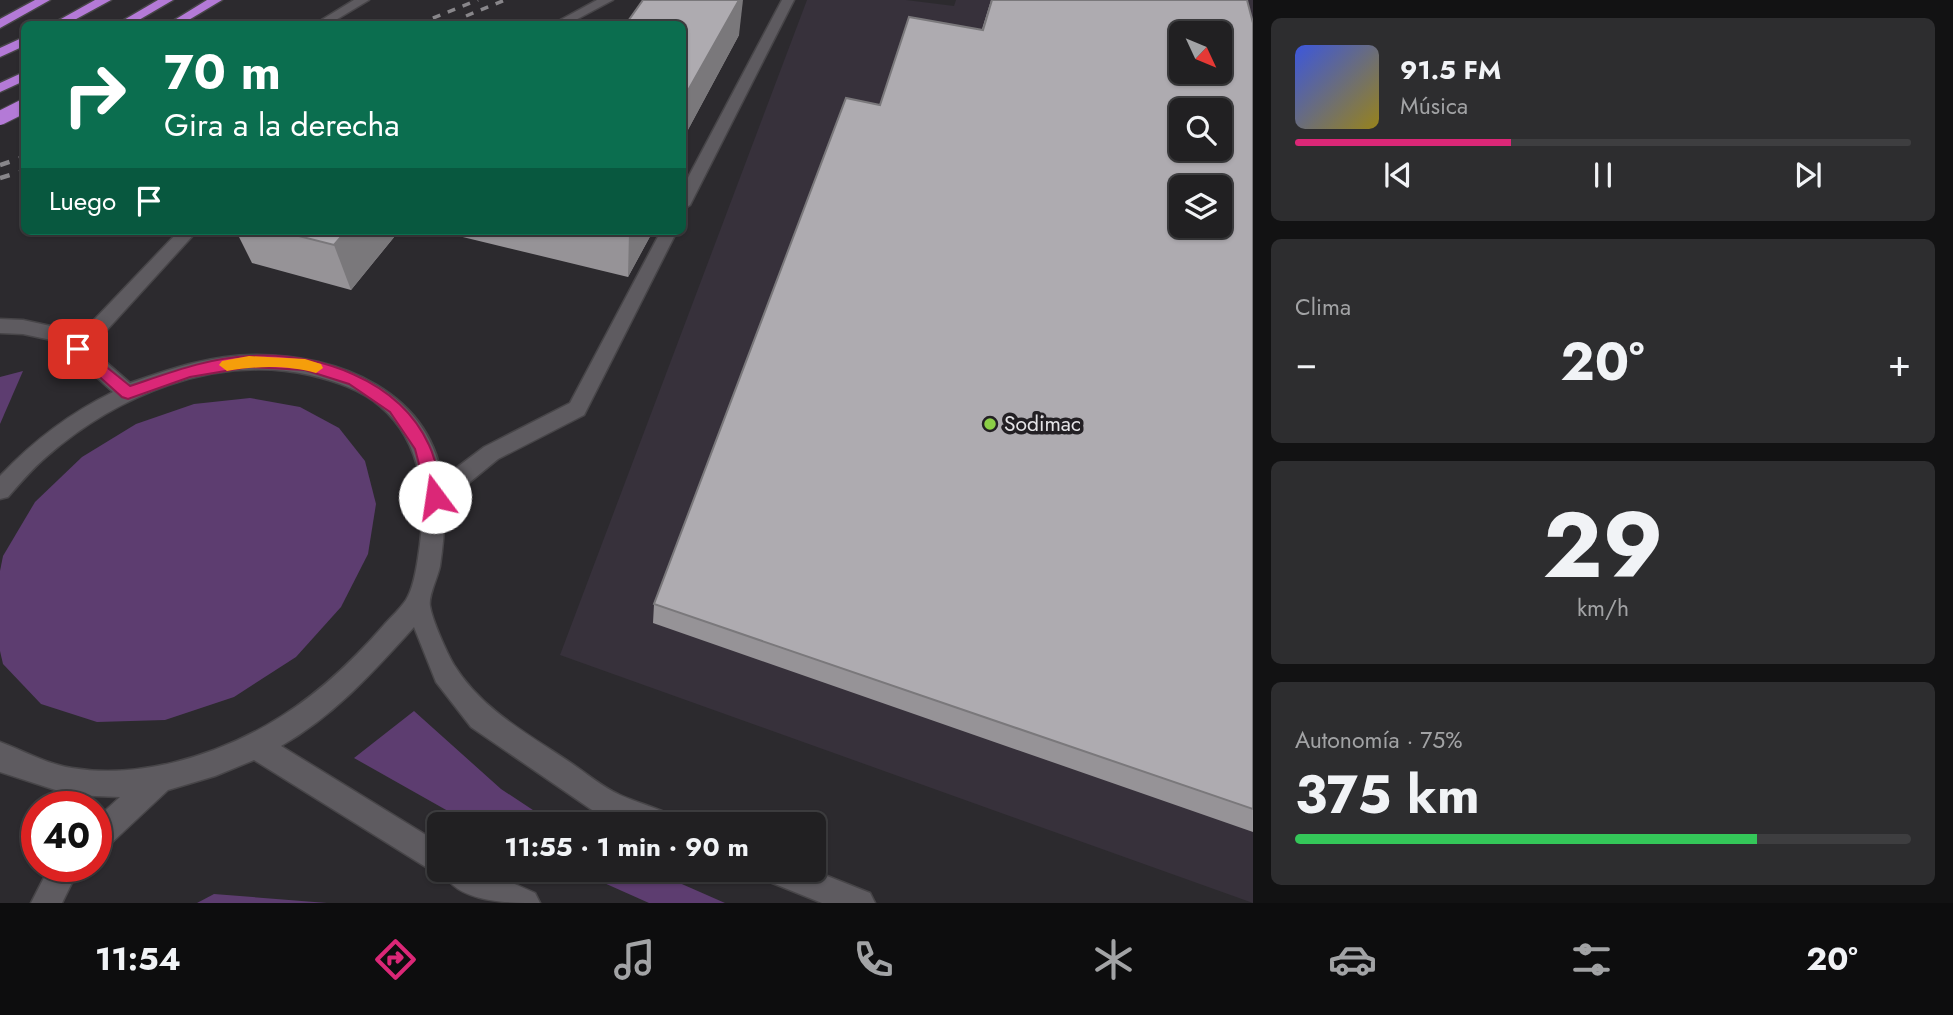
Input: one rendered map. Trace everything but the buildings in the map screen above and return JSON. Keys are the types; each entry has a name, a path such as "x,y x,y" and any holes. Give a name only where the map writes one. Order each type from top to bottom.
{"highway":[{"path":"0,24 44,0"},
{"path":"64,21 105,0"},
{"path":"128,21 167,0"},
{"path":"179,21 216,0"},
{"path":"0,53 21,42"},
{"path":"0,88 21,78"},
{"path":"0,118 21,108"}],"street":[{"path":"326,21 363,0"},
{"path":"565,21 607,0"},
{"path":"686,197 788,0"},
{"path":"78,349 185,235"},
{"path":"435,497 491,453 578,409 667,235"},
{"path":"0,326 23,327 62,335 128,393"},
{"path":"0,490 40,449 93,412 128,393 189,371 249,361 305,364 355,380 395,408 422,447 435,497 429,555 417,604 365,665 316,710 257,747 158,781 78,783 10,762 0,755"},
{"path":"417,604 445,673 480,718 608,804 628,812"},
{"path":"257,747 427,852"},
{"path":"112,823 158,781"},
{"path":"46,903 57,882"},
{"path":"476,882 525,903"},
{"path":"806,882 860,903"}],"shaded area":[{"name":"Sodimac","path":"807,0 906,0 954,6 956,0 1253,0 1253,903 560,655"},
{"path":"23,371 0,424 0,377"},
{"path":"250,398 300,407 339,428 365,461 376,504 368,554 341,607 296,657 234,697 165,720 97,722 41,704 3,664 0,651 0,571 3,556 35,502 82,457 136,424 194,404"},
{"path":"414,711 501,789 536,812 450,812 354,758"},
{"path":"602,882 677,882 725,903 649,903"},
{"path":"214,894 327,903 197,903"}],"railway":[{"path":"426,21 478,0"},
{"path":"466,16 505,0"},
{"path":"0,165 21,158"},
{"path":"0,178 21,172"}],"slow traffic":[{"path":"227,365 249,361 305,364 316,368"}],"place":[{"name":"Sodimac","path":"990,424"}],"route":[{"path":"78,349 128,393 189,371 249,361 305,364 355,380 395,408 422,447 435,497"}]}
